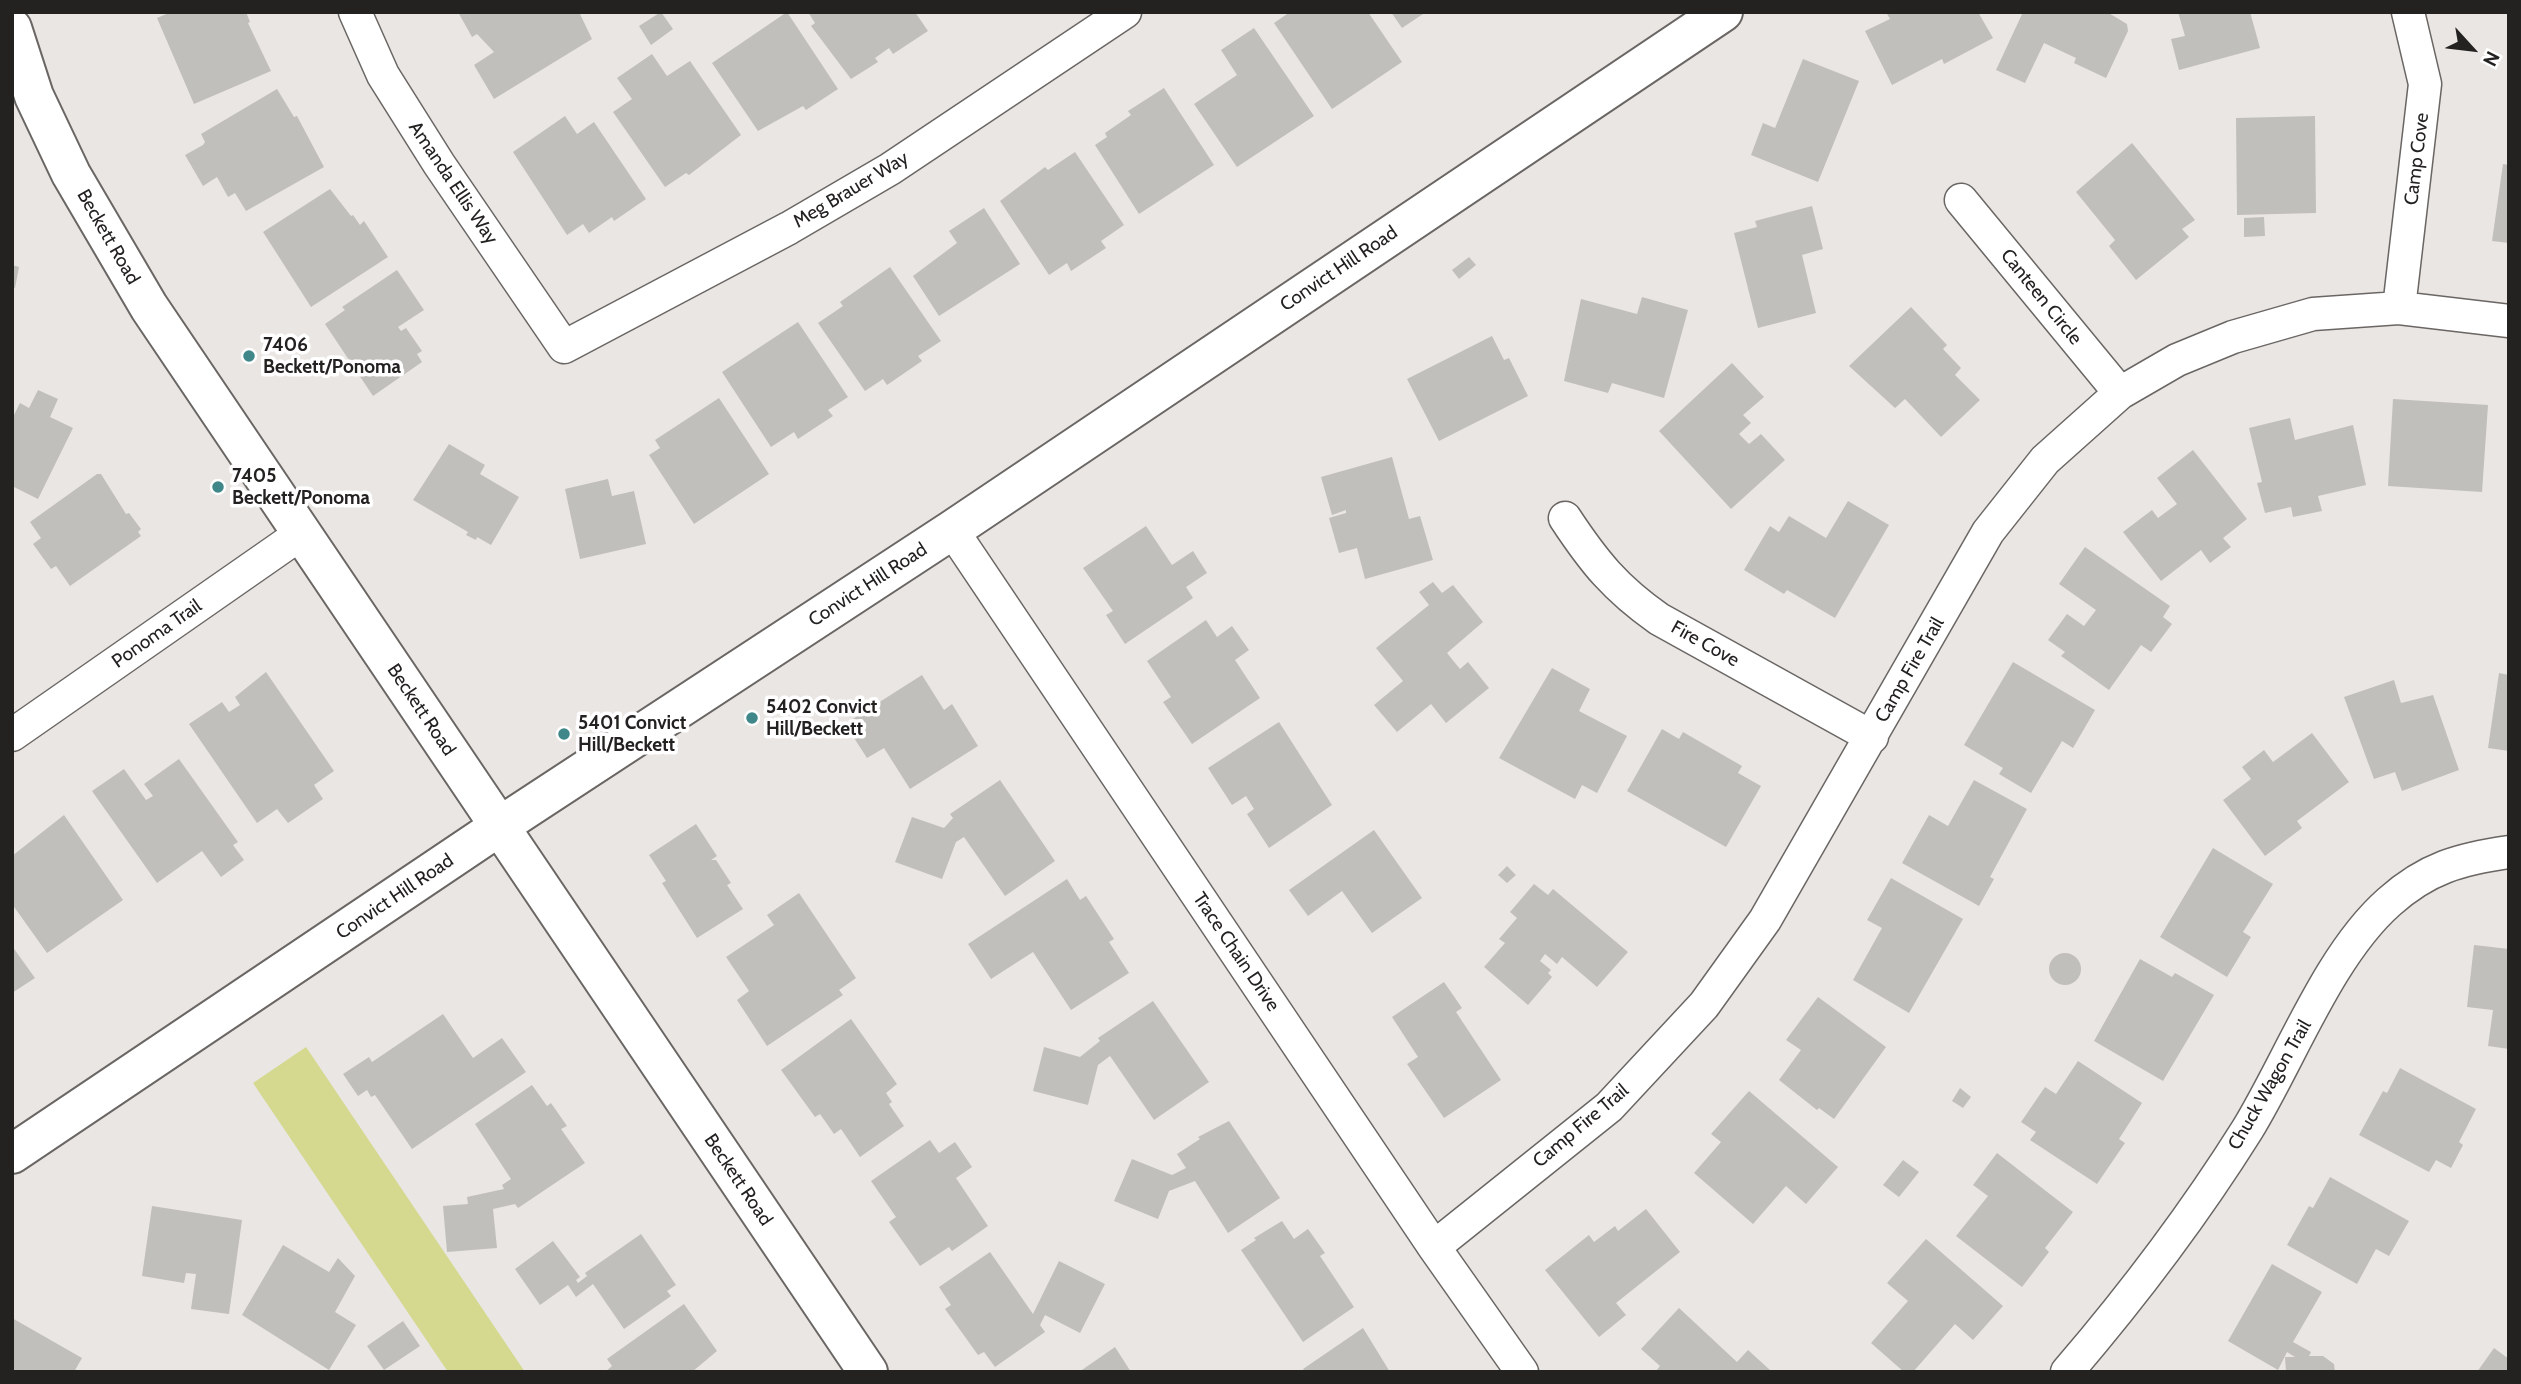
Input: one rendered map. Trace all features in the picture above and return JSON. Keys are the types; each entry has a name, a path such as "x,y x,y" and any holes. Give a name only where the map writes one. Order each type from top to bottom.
{"street":[{"name":"Amanda Ellis Way","path":"355,12 383,75 564,347"},
{"name":"Meg Brauer Way","path":"564,347 789,228 890,169 1125,12"},
{"name":"Convict Hill Road","path":"12,1154 500,826 952,530 1723,12"},
{"name":"Camp Cove","path":"2399,308 2425,84 2408,12"},
{"name":"Beckett Road","path":"12,28 34,96 71,174 149,307 868,1372"},
{"name":"Canteen Circle","path":"1961,200 2120,393"},
{"name":"Camp Fire Trail","path":"1434,1247 1609,1107 1704,1005 1765,920 1988,531 2045,460 2120,393 2177,360 2275,323 2313,314 2399,308 2509,321"},
{"name":"Fire Cove","path":"1565,518 1595,564 1630,598 1659,619 1872,737"},
{"name":"Trace Chain Drive","path":"952,530 1434,1247 1522,1372"},
{"name":"Ponoma Trail","path":"13,732 302,533"},
{"name":"Chuck Wagon Trail","path":"2067,1372 2137,1290 2211,1184 2247,1129 2339,965 2363,930 2387,903 2440,866 2473,857 2509,852"}],"green space":[{"path":"306,1047 525,1372 448,1372 253,1083"}],"building":[{"path":"171,12 246,12 250,22 248,23 271,71 194,104 157,18"},
{"path":"458,12 579,12 592,39 494,99 474,65 494,52 477,34 472,37"},
{"path":"661,12 673,29 651,45 639,26"},
{"path":"787,12 838,89 806,110 803,106 758,131 712,63"},
{"path":"808,12 915,12 928,31 893,54 889,48 875,58 878,62 851,79 811,26 815,23"},
{"path":"1290,12 1368,12 1402,62 1332,109 1274,23"},
{"path":"1391,12 1426,12 1402,28"},
{"path":"1886,12 1978,12 1993,38 1944,64 1942,59 1892,85 1865,31 1890,19"},
{"path":"2023,12 2107,12 2127,24 2128,31 2106,78 2074,63 2076,58 2044,43 2025,83 1996,70"},
{"path":"2178,12 2250,12 2260,48 2179,70 2171,39 2185,36"},
{"path":"1254,28 1314,116 1237,167 1194,104 1237,75 1221,50"},
{"path":"652,54 667,76 690,61 741,135 689,175 686,173 665,187 613,112 632,99 617,78"},
{"path":"1803,59 1859,81 1818,182 1751,155 1763,123 1775,128"},
{"path":"1164,88 1214,165 1139,214 1095,145 1107,137 1105,133 1131,115 1128,111"},
{"path":"277,89 294,117 297,116 324,167 246,211 235,193 228,197 217,177 203,186 185,155 203,145 205,142 201,134"},
{"path":"565,116 577,134 594,122 646,199 614,221 612,217 589,233 583,224 567,235 513,152"},
{"path":"2315,116 2316,213 2237,215 2236,118"},
{"path":"2132,143 2195,220 2182,229 2189,237 2136,280 2109,246 2115,240 2076,192"},
{"path":"1075,152 1124,225 1101,241 1106,248 1071,271 1067,263 1049,275 1000,201 1045,167 1048,170"},
{"path":"2503,164 2509,165 2509,243 2492,241"},
{"path":"330,189 360,225 364,221 388,257 311,307 263,232"},
{"path":"1812,206 1823,249 1802,255 1816,313 1758,328 1734,233 1757,227 1755,221"},
{"path":"984,208 1020,264 939,316 913,276 957,243 949,231"},
{"path":"2264,217 2265,236 2244,237 2244,218"},
{"path":"1469,257 1476,265 1459,279 1452,270"},
{"path":"12,265 19,267 15,288 12,287"},
{"path":"890,267 941,341 918,356 922,361 887,385 883,379 865,391 818,323 843,306 840,302"},
{"path":"397,270 424,310 398,327 401,331 406,328 422,351 417,354 422,362 373,396 325,324 345,310 342,307"},
{"path":"1642,297 1688,310 1664,398 1612,383 1608,393 1564,381 1581,299 1637,314"},
{"path":"1911,307 1947,345 1943,349 1961,368 1955,375 1980,400 1941,437 1905,399 1895,408 1849,366"},
{"path":"798,322 848,397 828,410 833,416 798,439 794,432 771,447 722,372"},
{"path":"1492,336 1504,360 1509,358 1528,396 1439,441 1407,379"},
{"path":"1732,363 1764,397 1743,415 1751,423 1739,434 1749,444 1761,434 1785,460 1731,509 1659,431"},
{"path":"38,390 58,399 50,417 73,428 38,499 12,486 12,419 20,403 29,408"},
{"path":"719,398 769,474 694,524 649,455 660,448 655,440"},
{"path":"2393,399 2488,405 2482,492 2388,486"},
{"path":"2290,418 2295,440 2353,425 2366,485 2318,496 2322,511 2293,517 2291,507 2265,513 2257,483 2262,482 2249,428"},
{"path":"449,444 485,465 480,474 519,497 491,545 477,537 476,540 466,535 468,532 413,500"},
{"path":"2193,450 2247,519 2223,538 2231,547 2210,563 2201,550 2161,581 2123,532 2152,510 2158,518 2177,504 2157,478"},
{"path":"1392,457 1409,519 1420,516 1433,560 1365,579 1357,548 1339,553 1329,518 1346,513 1346,510 1332,515 1321,477"},
{"path":"97,474 101,474 126,514 129,513 141,529 138,532 141,536 70,586 56,566 51,569 33,544 41,538 30,522"},
{"path":"608,479 612,496 634,491 646,544 580,559 565,489"},
{"path":"1848,501 1889,525 1835,618 1787,590 1784,594 1744,570 1770,526 1779,532 1789,516 1826,538"},
{"path":"1146,526 1172,565 1193,551 1207,573 1186,587 1193,598 1125,644 1106,615 1113,611 1083,568"},
{"path":"2085,547 2170,606 2163,617 2172,624 2151,652 2141,645 2109,690 2061,656 2065,652 2048,640 2067,614 2084,626 2096,610 2059,584"},
{"path":"1433,582 1442,593 1453,585 1483,622 1447,653 1460,669 1468,662 1489,688 1446,723 1431,704 1397,732 1374,705 1403,681 1376,648 1429,605 1419,592"},
{"path":"1206,620 1217,637 1232,626 1249,650 1235,660 1260,698 1192,744 1163,702 1171,697 1147,661"},
{"path":"2013,662 2095,710 2073,748 2062,741 2031,793 1999,774 2003,768 1964,745"},
{"path":"1552,668 1590,689 1579,711 1627,736 1597,793 1582,785 1575,799 1499,758"},
{"path":"266,672 334,771 314,785 323,799 288,823 277,809 257,823 189,724 222,702 229,712 240,705 235,697"},
{"path":"2499,673 2509,675 2509,751 2488,748"},
{"path":"922,675 944,710 952,704 978,746 910,789 884,748 867,758 845,724"},
{"path":"2394,680 2401,703 2433,695 2459,770 2402,791 2395,772 2374,779 2344,697"},
{"path":"1279,722 1332,805 1269,848 1247,814 1254,809 1246,796 1232,805 1208,768"},
{"path":"1662,729 1679,739 1683,732 1742,766 1738,773 1761,786 1726,847 1627,791"},
{"path":"2312,733 2349,782 2297,821 2302,828 2265,856 2223,800 2251,779 2242,767 2264,750 2273,762"},
{"path":"179,759 238,842 233,845 244,860 221,877 202,851 157,883 92,791 124,769 146,800 153,796 144,784"},
{"path":"1000,780 1055,861 1005,896 964,837 956,842 942,879 895,862 912,817 944,828 953,818 950,814"},
{"path":"1974,780 2027,809 1990,877 1994,879 1979,906 1902,863 1929,815 1948,826"},
{"path":"64,815 123,900 47,953 12,904 12,856"},
{"path":"696,824 717,856 711,860 716,860 731,883 727,885 743,909 697,938 662,883 666,881 649,855"},
{"path":"1374,830 1422,898 1372,933 1342,891 1308,916 1289,890"},
{"path":"2213,848 2273,884 2243,932 2251,937 2227,977 2160,937"},
{"path":"1507,866 1516,875 1507,883 1498,875"},
{"path":"1891,878 1963,919 1909,1013 1853,980 1882,928 1867,920"},
{"path":"1067,879 1080,900 1086,896 1114,939 1109,942 1129,973 1071,1010 1033,952 991,979 968,944"},
{"path":"1534,884 1548,895 1553,889 1628,952 1597,987 1562,957 1557,964 1545,954 1540,961 1551,970 1548,973 1552,977 1528,1005 1484,967 1505,943 1499,939 1517,918 1510,912"},
{"path":"799,893 856,978 839,990 843,995 767,1046 737,1000 749,991 726,957 774,925 767,915"},
{"path":"2474,945 2509,949 2509,1049 2488,1046 2493,1010 2467,1007"},
{"path":"12,946 35,978 12,993"},
{"path":"2065,953 2076,958 2081,969 2076,980 2065,985 2054,980 2049,969 2054,958"},
{"path":"2140,959 2172,977 2175,973 2214,995 2163,1081 2094,1041"},
{"path":"1444,982 1462,1008 1456,1012 1501,1080 1444,1118 1407,1064 1418,1057 1392,1017"},
{"path":"1818,997 1886,1047 1834,1119 1819,1108 1817,1110 1779,1080 1801,1050 1786,1040"},
{"path":"1153,1001 1209,1082 1154,1120 1110,1056 1098,1065 1088,1105 1033,1091 1044,1047 1080,1057 1100,1041 1098,1038"},
{"path":"443,1014 473,1058 502,1038 526,1072 412,1149 375,1095 371,1097 367,1090 358,1096 343,1074 369,1057 372,1062"},
{"path":"851,1019 897,1084 886,1093 892,1102 889,1104 904,1126 860,1157 841,1129 834,1134 820,1114 815,1117 781,1070"},
{"path":"2078,1061 2142,1103 2119,1139 2125,1143 2097,1184 2030,1140 2036,1132 2021,1122 2045,1087 2056,1094"},
{"path":"2400,1068 2476,1109 2459,1142 2463,1145 2451,1168 2436,1160 2429,1172 2359,1135 2383,1091 2387,1093"},
{"path":"532,1085 547,1106 551,1103 567,1126 561,1129 585,1163 518,1208 515,1204 493,1209 497,1248 447,1252 443,1206 468,1204 467,1197 504,1189 502,1185 511,1179 475,1124"},
{"path":"1960,1088 1971,1097 1963,1108 1952,1101"},
{"path":"1749,1091 1838,1167 1806,1204 1786,1186 1753,1224 1694,1173 1721,1142 1711,1134"},
{"path":"1229,1121 1280,1198 1228,1233 1195,1181 1169,1191 1158,1219 1114,1201 1132,1159 1172,1175 1186,1168 1177,1154 1200,1139 1198,1137"},
{"path":"930,1140 939,1153 955,1142 972,1167 956,1178 988,1226 952,1251 949,1247 920,1266 889,1222 896,1217 871,1181"},
{"path":"1997,1153 2073,1212 2045,1248 2049,1252 2022,1287 1956,1236 1988,1196 1973,1185"},
{"path":"1903,1160 1919,1172 1899,1197 1883,1185"},
{"path":"2330,1177 2409,1221 2389,1256 2376,1249 2357,1284 2287,1245 2309,1206 2313,1208"},
{"path":"152,1206 242,1220 229,1314 191,1309 196,1274 186,1273 184,1283 142,1276"},
{"path":"1646,1209 1680,1252 1616,1303 1626,1315 1599,1337 1545,1270 1589,1235 1594,1242 1615,1226 1618,1231"},
{"path":"1282,1221 1294,1239 1308,1229 1325,1253 1320,1256 1354,1307 1303,1342 1241,1250 1256,1240 1254,1238"},
{"path":"641,1234 676,1285 667,1291 671,1296 624,1329 593,1284 576,1297 568,1285 540,1305 515,1269 553,1241 580,1277 576,1280 578,1283 587,1276 585,1273"},
{"path":"1926,1239 2003,1306 1973,1340 1955,1324 1913,1372 1904,1372 1871,1343 1908,1301 1887,1283"},
{"path":"283,1245 329,1272 338,1258 355,1276 335,1312 356,1325 329,1370 242,1315"},
{"path":"990,1252 1033,1314 1059,1261 1105,1284 1080,1333 1045,1315 1040,1325 1045,1332 995,1367 984,1352 978,1355 945,1309 951,1305 939,1287"},
{"path":"2272,1264 2322,1292 2293,1342 2311,1352 2309,1356 2323,1356 2334,1364 2335,1372 2286,1372 2285,1357 2295,1357 2287,1352 2278,1370 2228,1341"},
{"path":"684,1304 717,1351 692,1372 605,1372 612,1366 607,1359"},
{"path":"1679,1308 1737,1362 1748,1350 1770,1370 1655,1372 1660,1366 1641,1349"},
{"path":"12,1318 82,1358 74,1372 12,1372"},
{"path":"403,1321 420,1346 384,1370 367,1346"},
{"path":"1363,1328 1390,1372 1305,1372 1303,1369"},
{"path":"1115,1347 1131,1372 1079,1372"},
{"path":"2494,1348 2509,1359 2509,1372 2477,1372"}],"place":[{"name":"7406 Beckett/Ponoma","path":"249,356"},
{"name":"7405 Beckett/Ponoma","path":"218,487"},
{"name":"5402 Convict Hill/Beckett","path":"752,718"},
{"name":"5401 Convict Hill/Beckett","path":"564,734"}]}
